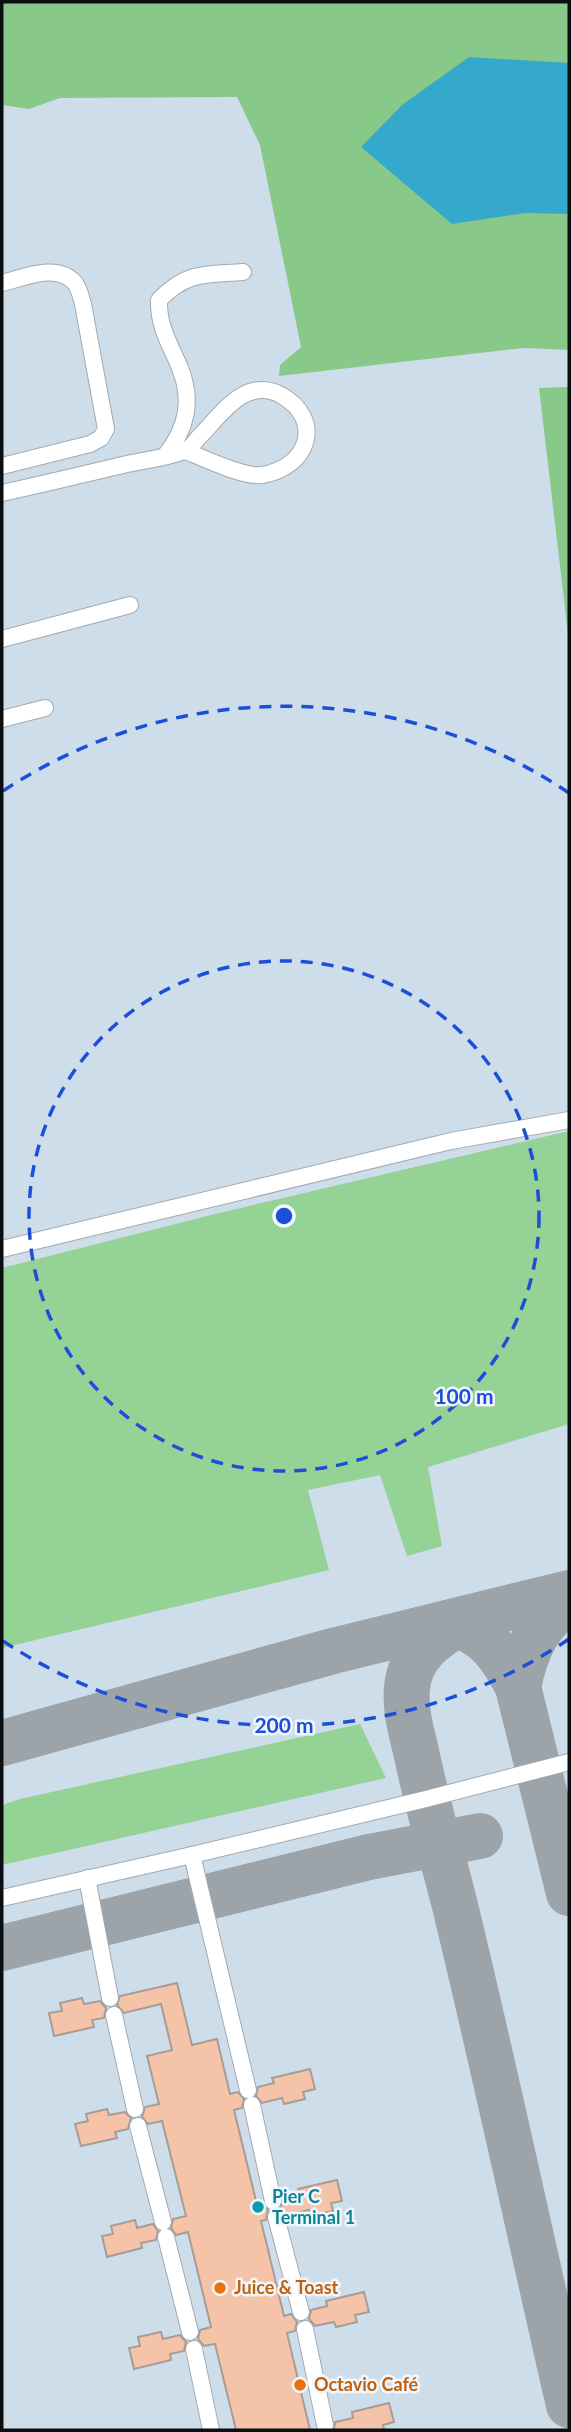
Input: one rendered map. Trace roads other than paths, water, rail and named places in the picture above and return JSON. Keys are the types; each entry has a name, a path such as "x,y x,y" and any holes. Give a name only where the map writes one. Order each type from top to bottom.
{"lane":[{"path":"2,283 45,272 65,276 76,284 83,304 106,429 101,439 90,444 2,466"},
{"path":"165,456 186,420 187,405 181,370 164,337 159,300 172,287 189,277 243,272"},
{"path":"2,493 186,451 235,399 255,389 273,391 291,401 302,412 307,428 305,443 297,458 284,470 259,476 186,451"},
{"path":"2,639 130,605"},
{"path":"2,719 46,708"},
{"path":"2,1249 451,1141 569,1120"},
{"path":"2,1898 426,1800 569,1762"},
{"path":"192,1855 301,2312"},
{"path":"87,1878 110,1998"},
{"path":"114,2015 135,2109"},
{"path":"138,2126 190,2332"},
{"path":"305,2329 325,2424"},
{"path":"194,2349 211,2430"}],"water":[{"path":"469,57 569,63 569,214 525,213 452,224 361,147 402,105"}],"place":[{"name":"Pier C Terminal 1","path":"258,2207"},
{"name":"Juice & Toast","path":"220,2288"},
{"name":"Octavio Café","path":"300,2385"}]}
